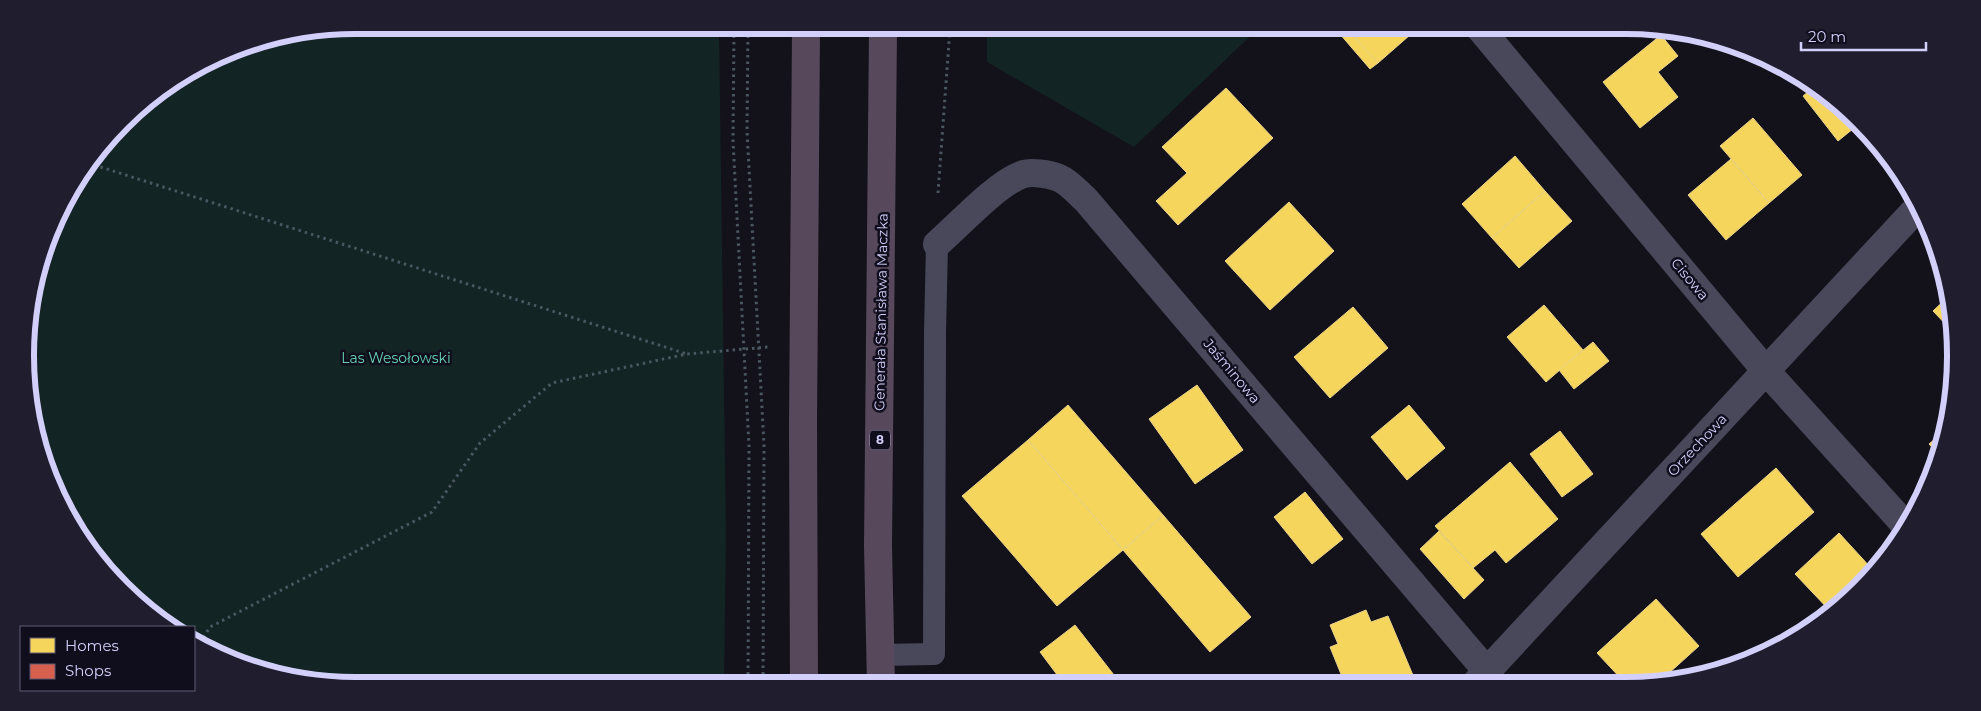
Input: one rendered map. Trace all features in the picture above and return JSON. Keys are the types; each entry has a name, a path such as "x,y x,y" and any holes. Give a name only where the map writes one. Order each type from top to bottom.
{"highway":[{"path":"804,677 803,344 806,34"},
{"name":"Generała Stanisława Maczka","path":"881,677 878,546 883,34"}],"street":[{"name":"Cisowa","path":"1485,34 1766,371 1901,521"},
{"name":"Jaśminowa","path":"937,244 1007,182 1023,174 1040,174 1060,178 1086,200 1482,677"},
{"name":"Orzechowa","path":"1486,677 1913,212"}],"lane":[{"path":"880,655 934,654 934,333 937,244"}],"path":[{"path":"734,34 733,141 749,446 748,677"},
{"path":"748,34 747,131 764,445 763,677"},
{"path":"937,244 937,205 950,34"},
{"path":"96,166 687,354"},
{"path":"203,638 210,627 432,512 480,443 552,383 687,354 803,344"}],"green space":[{"name":"Las Wesołowski","path":"334,34 719,34 726,534 724,677 334,677 293,671 232,653 195,634 195,626 182,626 177,623 128,583 88,534 58,479 40,418 34,377 34,334 40,293 58,232 77,195 100,160 143,114 177,88 213,67 232,58 272,45"},
{"path":"987,34 1253,34 1134,147 987,62"}],"building: Homes":[{"path":"1340,34 1352,34 1378,63 1370,69"},
{"path":"1352,34 1362,34 1356,39"},
{"path":"1362,34 1411,34 1378,63 1356,39"},
{"path":"1660,36 1678,56 1658,72 1678,97 1640,128 1603,82"},
{"path":"1226,88 1273,138 1178,225 1156,201 1187,173 1162,147"},
{"path":"1809,91 1853,128 1838,141 1803,96"},
{"path":"1753,118 1802,175 1769,203 1720,146"},
{"path":"1515,156 1545,191 1492,238 1462,204"},
{"path":"1731,159 1769,203 1726,240 1688,195"},
{"path":"1545,191 1572,221 1519,268 1492,238"},
{"path":"1289,202 1334,251 1270,310 1225,261"},
{"path":"1942,302 1946,324 1933,311"},
{"path":"1544,305 1583,350 1546,382 1507,337"},
{"path":"1353,307 1388,348 1330,398 1294,357"},
{"path":"1593,342 1609,361 1574,389 1559,370"},
{"path":"1197,385 1243,450 1195,484 1149,419"},
{"path":"1068,405 1163,515 1123,550 1028,440"},
{"path":"1409,405 1445,448 1407,480 1371,437"},
{"path":"1560,431 1593,474 1562,497 1530,454"},
{"path":"1936,438 1933,449 1929,444"},
{"path":"1028,440 1123,550 1057,606 962,496"},
{"path":"1510,462 1558,519 1506,563 1495,550 1473,568 1435,526"},
{"path":"1776,468 1814,512 1738,577 1701,534"},
{"path":"1305,492 1343,539 1312,564 1274,517"},
{"path":"1163,515 1251,617 1210,652 1123,550"},
{"path":"1439,531 1484,580 1464,599 1420,549"},
{"path":"1839,533 1869,566 1826,607 1795,574"},
{"path":"1656,599 1699,646 1668,674 1647,677 1619,677 1597,653"},
{"path":"1366,610 1371,622 1388,616 1414,677 1342,677 1330,647 1338,644 1330,625"},
{"path":"1075,625 1116,677 1059,677 1040,652"}]}
